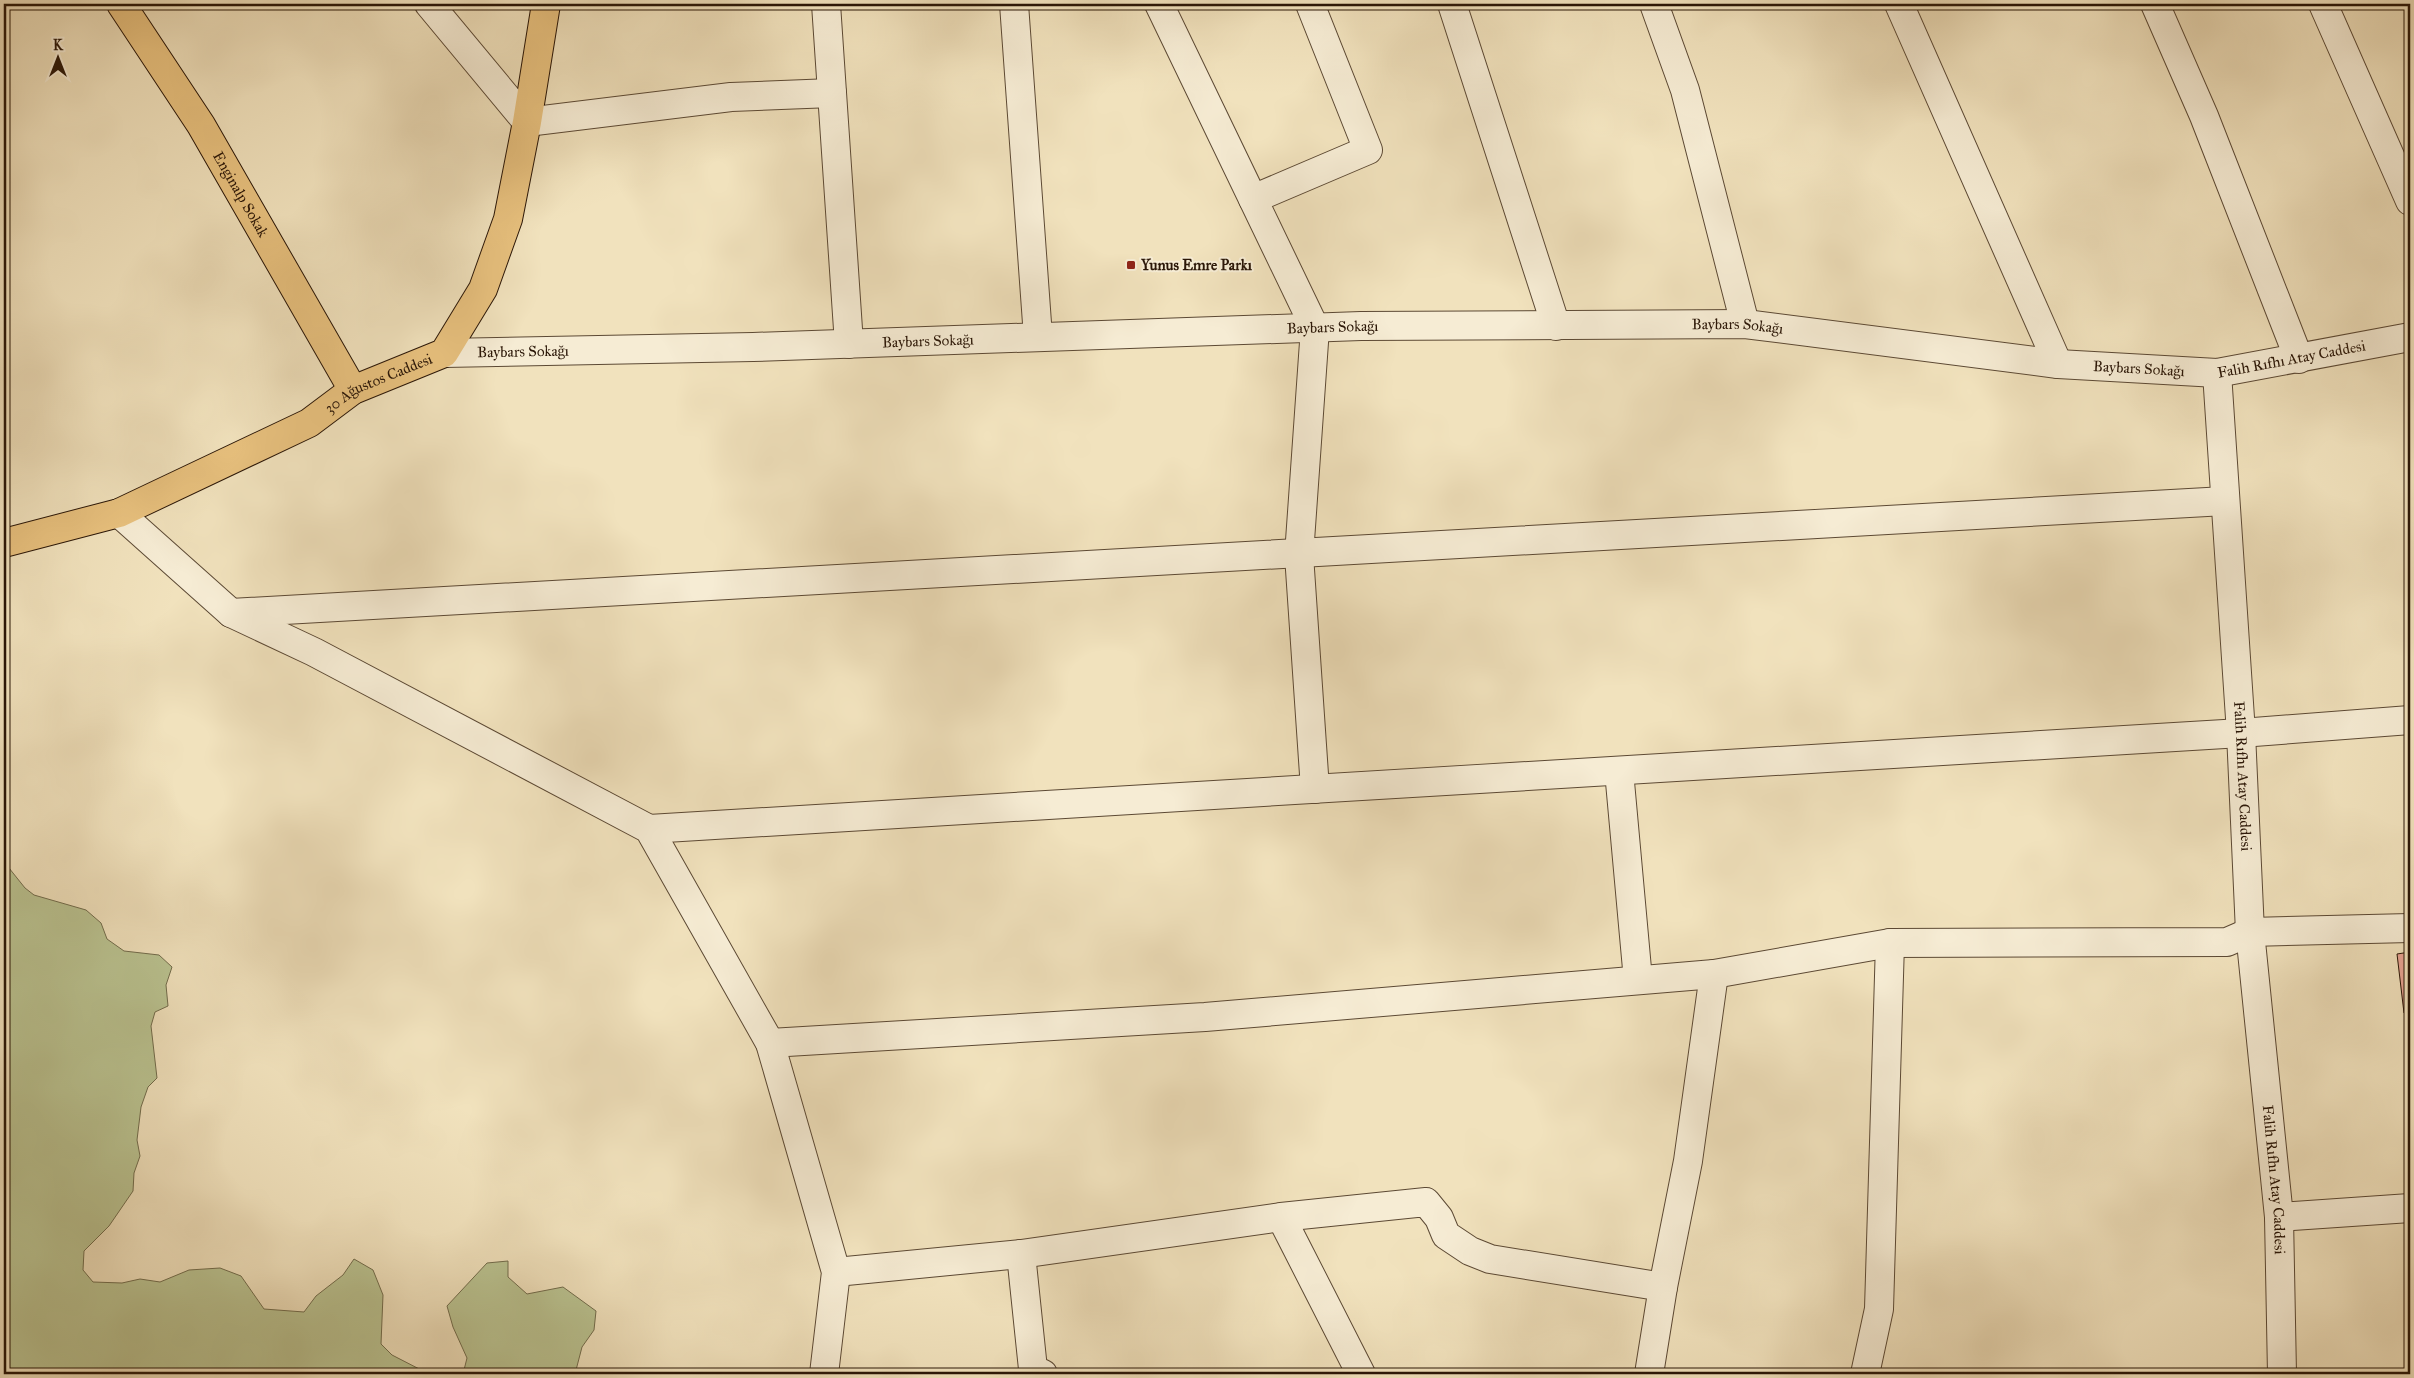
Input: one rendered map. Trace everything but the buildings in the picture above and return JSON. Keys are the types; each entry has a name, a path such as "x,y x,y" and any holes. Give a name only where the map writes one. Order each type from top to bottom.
{"main road":[{"name":"Enginalp Sokak","path":"121,4 201,125 353,390"},
{"name":"30 Ağustos Caddesi","path":"4,543 119,513 309,423 353,390 444,353 483,289 508,219 527,122 546,4"}],"street":[{"path":"429,4 527,122 731,97 832,93"},
{"path":"826,4 849,344"},
{"path":"1014,4 1038,337"},
{"path":"1159,4 1315,328 1299,554 1315,789"},
{"path":"1253,200 1368,150 1310,4"},
{"path":"1452,4 1556,326"},
{"path":"1654,4 1685,90 1745,324"},
{"path":"1899,4 2058,364"},
{"path":"2154,4 2204,116 2299,359"},
{"path":"2323,4 2410,201"},
{"name":"Baybars Sokağı","path":"444,353 849,344 1315,328 1745,324 2058,364 2217,373"},
{"name":"Falih Rıfhı Atay Caddesi","path":"2282,1374 2279,1217 2250,932 2241,733 2217,373 2410,337"},
{"path":"231,613 2225,501"},
{"path":"119,513 231,613 314,652 650,829 2241,733 2410,720"},
{"path":"1619,771 1638,980"},
{"path":"650,829 770,1043 836,1272 824,1374"},
{"path":"770,1043 1205,1017 1714,974 1890,943 2227,942 2250,932 2410,928"},
{"path":"1865,1374 1879,1309 1890,943"},
{"path":"1649,1374 1663,1287 1688,1161 1714,974"},
{"path":"836,1272 1021,1254 1281,1217 1426,1202 1438,1218 1446,1236 1470,1251 1490,1259 1663,1287"},
{"path":"2279,1217 2410,1208"},
{"path":"1281,1217 1361,1374"},
{"path":"1021,1254 1034,1369 1043,1374"}],"green space":[{"path":"4,864 25,888 34,895 86,910 101,923 107,939 124,951 159,955 172,967 166,985 168,1006 155,1012 151,1026 157,1078 148,1087 141,1107 137,1140 140,1156 134,1173 133,1191 109,1226 84,1251 83,1270 93,1282 122,1283 140,1279 160,1282 189,1270 220,1268 241,1276 264,1309 304,1312 316,1296 343,1275 354,1259 373,1270 383,1295 381,1344 392,1355 429,1374 4,1374"},
{"path":"508,1261 508,1277 527,1294 563,1287 596,1311 594,1330 582,1347 575,1374 463,1374 467,1358 453,1327 447,1306 487,1263"}],"place":[{"name":"Yunus Emre Parkı","path":"1131,265"}]}
